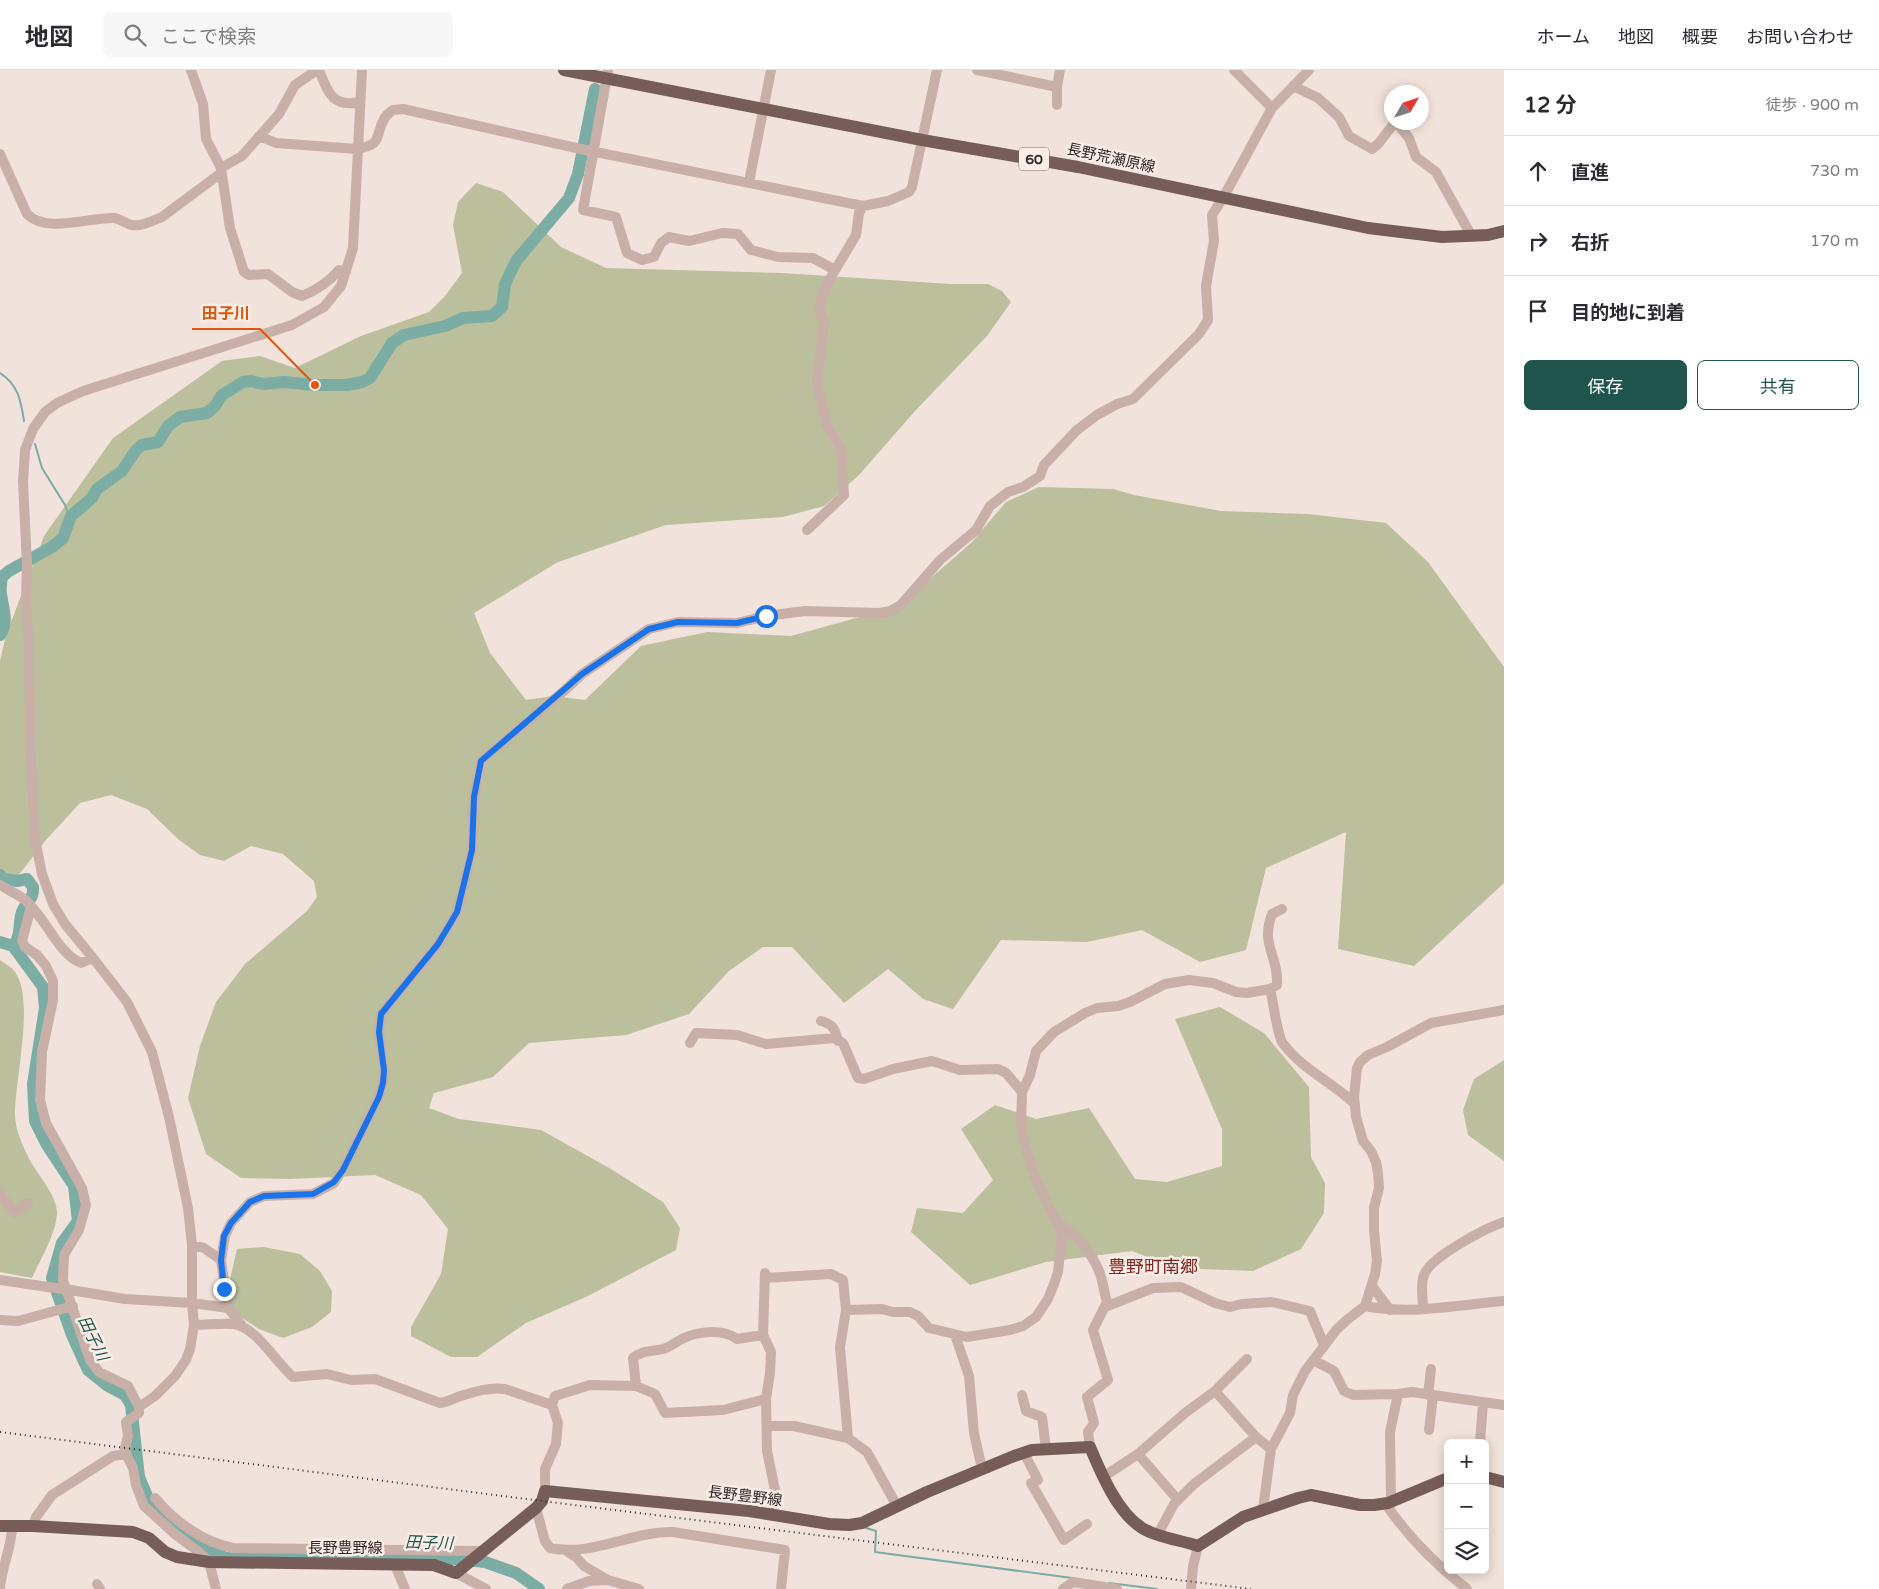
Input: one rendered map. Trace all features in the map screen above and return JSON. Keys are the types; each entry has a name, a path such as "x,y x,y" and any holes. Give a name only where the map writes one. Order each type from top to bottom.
{"main road":[{"name":"長野荒瀬原線","path":"564,70 607,74 764,109 922,140 1078,167 1368,228 1442,237 1488,235 1504,231"},
{"name":"長野豊野線","path":"545,1491 773,1514 829,1524 849,1525 862,1523 982,1469 1024,1453 1046,1449 1090,1447"},
{"path":"1090,1447 1113,1495 1134,1521 1143,1528 1158,1534 1198,1546 1243,1517 1311,1495 1360,1505 1388,1502 1444,1480"},
{"path":"1489,1478 1504,1482"},
{"path":"456,1573 536,1508 542,1502 545,1491"},
{"name":"長野豊野線","path":"6,1526 133,1532 149,1538 165,1552 177,1557 209,1562 292,1556 395,1565 434,1565 456,1573"}],"street":[{"path":"191,70 202,104 206,139 221,170 230,228 244,272 249,275 268,274 292,292 302,296 317,289 331,279 338,270 346,272"},
{"path":"0,154 27,214 31,218 41,222 64,224 116,218 133,226 155,220 242,156 279,114 295,85 318,70 329,95 344,103 360,102"},
{"path":"216,1589 209,1562 200,1552 176,1535 144,1506 136,1485 133,1468 126,1454 125,1448 128,1436 126,1422 165,1387 186,1360 194,1326 192,1245 188,1208 171,1126 152,1052 127,1002 65,924 53,904 42,874 35,839 29,702 26,599 27,564 23,482 25,450 33,429 45,412 57,403 83,391 292,325 324,307 341,286 353,248 362,70"},
{"path":"749,182 771,70"},
{"path":"259,136 276,143 357,149 374,144 380,134 384,119 393,110 403,109 576,148 863,206 888,201 909,192 912,187 937,70"},
{"path":"977,70 1057,86"},
{"path":"1058,106 1057,86 1060,70"},
{"path":"1234,70 1272,108"},
{"path":"243,1328 228,1308 221,1260 224,1236 231,1223 250,1202 264,1196 313,1194 334,1182 343,1170 379,1097 383,1083 384,1070 379,1032 381,1014 438,944 457,912 472,850 474,797 481,761 582,674 649,629 678,622 737,623 766,616 805,611 879,613 892,611 900,606 940,560 976,530 990,506 1008,492 1023,487 1040,476 1044,465 1077,430 1097,415 1117,404 1133,399 1200,334 1208,320 1206,286 1214,242 1212,215 1272,108 1309,70"},
{"path":"607,74 591,150 583,210 616,217 627,253 642,260 654,258 661,243 670,238 689,241 722,233 738,234 751,250 778,257 813,258 835,270"},
{"path":"1293,86 1318,98 1339,117 1349,136 1372,149 1390,130"},
{"path":"1402,130 1409,138 1416,157 1436,172 1471,235"},
{"path":"806,530 844,494 841,449 827,425 817,383 824,321 820,310 825,287 856,235 859,213 863,206"},
{"path":"0,886 28,904 51,931 63,951 72,959 81,963 93,958"},
{"path":"28,904 22,941 25,947 37,955 46,966 53,981 54,1000 42,1052 40,1100 46,1123 82,1188 86,1205 79,1230 64,1255 63,1280 90,1360 99,1372 128,1386 138,1411"},
{"path":"846,1310 882,1309 893,1312 910,1312 918,1316 929,1328 967,1337 1010,1330 1023,1326 1036,1318 1048,1299 1058,1272 1062,1236 1059,1224 1042,1193 1025,1145 1021,1127 1022,1092 1030,1075 1036,1051 1054,1032 1085,1013 1097,1008 1118,1006 1130,1002 1164,984 1189,980 1214,984 1236,992 1247,993 1270,989 1277,985 1278,978 1267,940 1272,914 1282,909"},
{"path":"1270,989 1282,1041 1307,1068 1355,1104"},
{"path":"1263,1509 1271,1449 1290,1413 1292,1395 1305,1371 1324,1345 1348,1319 1365,1306 1372,1286 1377,1261 1374,1208 1379,1188 1378,1172 1376,1162 1371,1151 1363,1141 1358,1125 1355,1104 1357,1068 1360,1062 1368,1055 1431,1023 1504,1010"},
{"path":"821,1021 830,1023 834,1027 838,1041"},
{"path":"690,1043 696,1033 737,1035 766,1044 834,1038 843,1044 858,1078 864,1079 893,1069 932,1061 960,1070 998,1069 1006,1074 1022,1092"},
{"path":"0,1194 15,1213 28,1203"},
{"path":"1423,1310 1422,1283 1426,1270 1454,1247 1492,1226 1504,1222"},
{"path":"1059,1224 1073,1235 1088,1252 1099,1271 1107,1302 1093,1330 1108,1380 1087,1397 1094,1422 1088,1432 1090,1447"},
{"path":"192,1245 204,1248 221,1260"},
{"path":"773,1514 774,1490 767,1451 766,1399 770,1373 770,1352 763,1335 765,1275 831,1274 843,1280 846,1310 840,1347 848,1438"},
{"path":"0,1280 125,1299 192,1303 228,1308"},
{"path":"1372,1286 1390,1310"},
{"path":"1104,1307 1153,1288 1181,1287 1215,1303 1230,1307 1242,1304 1272,1302 1310,1311 1324,1345"},
{"path":"1365,1306 1390,1310 1423,1310 1504,1301"},
{"path":"0,1320 18,1322 73,1306"},
{"path":"194,1326 235,1324 243,1328 255,1336 293,1377 327,1374 351,1380 375,1379 440,1403 450,1402 468,1394 505,1388 552,1405"},
{"path":"636,1386 633,1358 640,1352 664,1349 686,1337 714,1331 732,1335 737,1339 763,1335"},
{"path":"955,1335 969,1376 974,1432 982,1469"},
{"path":"1104,1477 1138,1454 1185,1412 1215,1391 1247,1359"},
{"path":"1313,1360 1334,1371 1344,1391 1353,1395 1412,1392 1504,1406"},
{"path":"1429,1430 1431,1369"},
{"path":"545,1491 545,1469 556,1444 558,1423 552,1405 555,1396 590,1385 636,1386 655,1394 665,1413 723,1410 766,1399"},
{"path":"1215,1391 1256,1437 1271,1449"},
{"path":"1398,1394 1390,1432 1388,1502 1399,1524 1420,1548 1467,1589"},
{"path":"1022,1395 1026,1411 1042,1417 1046,1449"},
{"path":"1480,1439 1483,1403"},
{"path":"768,1426 794,1426 848,1438 866,1452 897,1506"},
{"path":"1158,1534 1174,1504 1194,1484 1256,1437"},
{"path":"1024,1453 1038,1480 1031,1482 1064,1540 1087,1524"},
{"path":"33,1526 36,1517 52,1495 113,1456 126,1454"},
{"path":"1138,1454 1178,1500"},
{"path":"156,1498 163,1508 207,1540 218,1545 233,1548 292,1556 459,1549 482,1552"},
{"path":"155,1517 163,1508"},
{"path":"536,1508 545,1541 550,1548 565,1550 618,1542 661,1532 673,1532 785,1550 781,1589"},
{"path":"0,1589 12,1537 6,1526"},
{"path":"200,1552 207,1540"},
{"path":"1191,1588 1193,1566 1198,1546"},
{"path":"565,1550 576,1557 584,1566 608,1580 639,1589"},
{"path":"395,1565 405,1589"},
{"path":"456,1573 486,1589"},
{"path":"566,1589 589,1581 608,1580"},
{"path":"1063,1589 1073,1582 1117,1589"}],"green space":[{"path":"476,183 503,192 561,247 606,268 782,273 950,284 988,284 1002,291 1011,302 987,336 915,411 859,475 824,506 783,517 666,525 558,562 474,613 490,653 526,700 553,696 585,700 641,646 707,632 791,636 878,612 916,591 971,543 1006,502 1039,487 1113,489 1134,495 1221,511 1308,514 1386,523 1428,562 1504,667 1504,883 1414,966 1338,949 1346,832 1266,868 1246,950 1200,962 1142,930 1087,942 1001,940 953,1009 923,999 888,969 844,1003 792,947 763,947 729,971 689,1014 626,1035 529,1043 493,1077 434,1093 429,1108 459,1119 541,1130 611,1169 663,1202 680,1228 676,1250 588,1296 526,1323 477,1357 451,1357 411,1336 411,1327 441,1274 448,1229 421,1195 375,1175 290,1179 241,1178 206,1154 188,1098 200,1046 216,1002 245,964 307,911 317,897 314,881 283,854 251,846 224,861 200,855 178,839 147,809 111,795 80,803 45,841 21,872 0,890 0,661 6,635 44,536 113,438 222,361 260,356 295,368 361,336 429,312 445,296 462,273 453,225 458,202"},
{"path":"0,960 15,972 21,984 23,1001 24,1020 15,1114 17,1127 20,1140 32,1164 52,1195 57,1208 54,1230 32,1278 0,1272"},
{"path":"1220,1007 1264,1033 1309,1087 1311,1157 1325,1183 1324,1213 1301,1249 1253,1271 1176,1268 1132,1251 1046,1262 970,1285 911,1232 917,1208 963,1213 993,1180 961,1129 995,1105 1036,1119 1089,1108 1135,1179 1167,1182 1222,1166 1222,1129 1175,1019"},
{"path":"1504,1060 1504,1161 1468,1135 1463,1110 1474,1079"},
{"path":"264,1247 300,1254 320,1271 332,1291 331,1312 312,1327 283,1338 259,1329 224,1306 237,1249"}],"waterway":[{"name":"田子川","path":"0,635 5,620 1,592 2,577 9,571 52,547 63,538 71,516 92,498 97,489 122,471 136,450 142,445 158,442 168,426 180,417 207,413 215,406 222,395 243,382 251,381 263,384 284,382 315,385 347,385 362,382 370,378 392,343 404,335 445,326 463,318 492,316 502,307 505,284 516,261 569,198 578,174 595,89"},
{"path":"0,373 15,388 20,400 24,421"},
{"path":"35,444 42,468 65,505 70,519"},
{"name":"田子川","path":"0,875 3,879 17,881 27,879 33,887 31,898 22,912 18,938 13,946"},
{"path":"0,942 13,946"},
{"name":"田子川","path":"13,946 43,987 45,1008 33,1084 35,1121 47,1145 74,1186 78,1221 62,1243 52,1278 72,1335 88,1370 108,1386 125,1395 131,1405 139,1477 150,1503 167,1522 225,1558 292,1555 456,1559 485,1562 516,1573 539,1589"},
{"path":"866,1528 876,1531 875,1552 1072,1578"},
{"path":"1109,1583 1157,1589"}],"railway":[{"path":"0,1432 1251,1589"}],"place":[{"name":"田子川","path":"315,385"}],"district":[{"name":"豊野町南郷","path":"1153,1267"}],"route":[{"path":"224,1289 221,1260 224,1236 239,1213 250,1202 264,1196 313,1194 334,1182 343,1170 379,1097 384,1070 379,1032 381,1014 438,944 457,912 472,850 474,797 481,761 582,674 649,629 678,622 737,623 766,616"}]}
